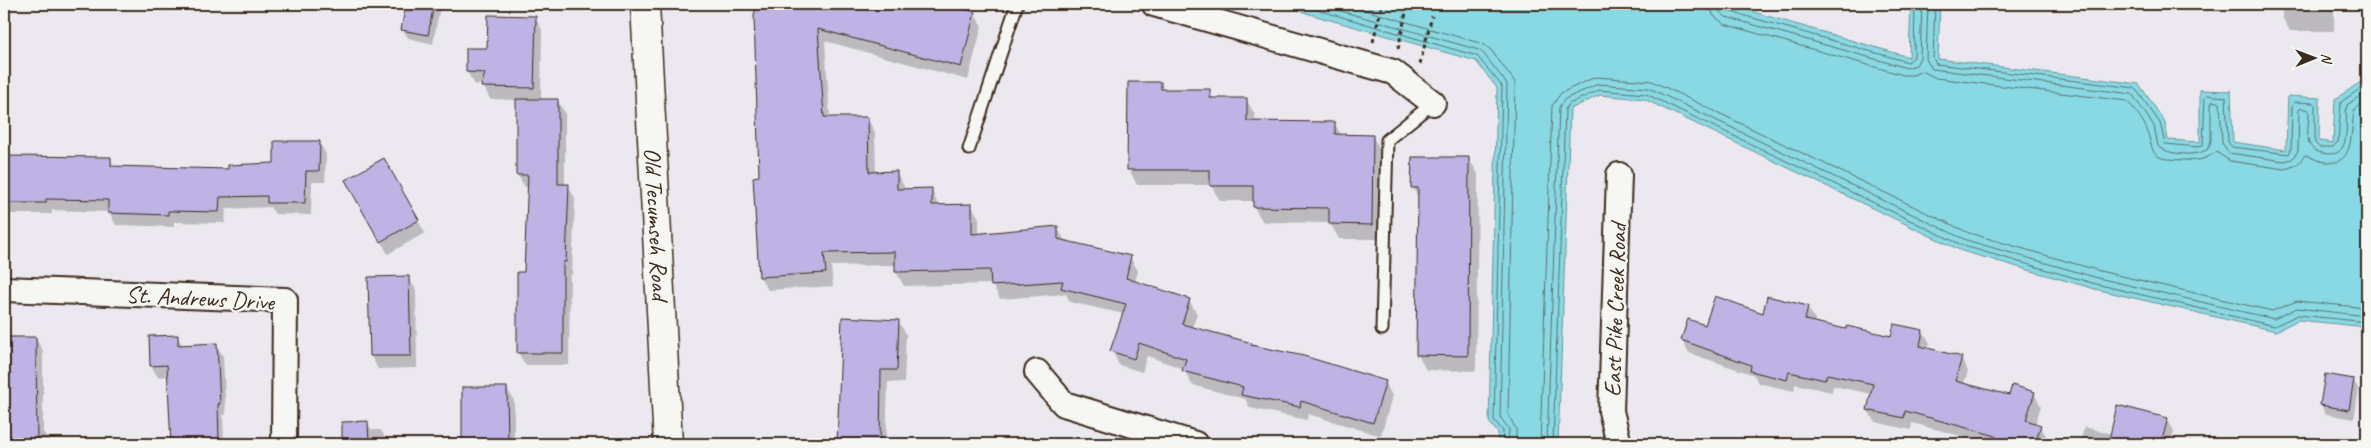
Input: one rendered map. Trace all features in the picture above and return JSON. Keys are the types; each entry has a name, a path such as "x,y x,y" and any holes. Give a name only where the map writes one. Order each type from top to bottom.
{"main road":[{"name":"Old Tecumseh Road","path":"645,4 668,444"}],"street":[{"path":"1154,4 1393,72 1433,103"},
{"name":"East Pike Creek Road","path":"1619,444 1611,411 1620,175"},
{"name":"St. Andrews Drive","path":"4,290 285,300 284,444"},
{"path":"1037,372 1064,404 1195,444"}],"lane":[{"path":"969,149 1017,4"},
{"path":"1382,329 1387,140 1433,103"}],"path":[{"path":"1371,50 1382,6"},
{"path":"1396,58 1408,8"},
{"path":"1412,62 1420,64 1432,16"}],"water":[{"path":"1284,4 1726,4 1909,57 1911,4 1940,4 1938,59 2139,84 2165,122 2168,140 2200,142 2200,90 2231,91 2233,142 2286,150 2288,96 2320,98 2319,141 2333,143 2335,99 2367,78 2367,327 2298,320 2276,331 2095,289 1962,251 1644,99 1600,95 1570,109 1558,444 1497,444 1498,433 1489,422 1497,88 1476,61 1309,14"}],"building":[{"path":"406,4 434,4 428,35 401,30"},
{"path":"757,4 946,4 975,12 961,67 818,29 824,117 868,117 869,172 897,171 897,189 932,188 932,205 972,204 972,234 1058,226 1058,239 1131,256 1126,278 1190,299 1182,324 1252,343 1251,345 1304,356 1386,381 1373,423 1301,401 1300,407 1241,395 1243,387 1182,371 1186,359 1139,343 1134,359 1110,351 1126,304 1061,288 1063,281 991,286 990,270 895,272 895,252 824,253 826,273 759,277 753,177 759,176 754,15"},
{"path":"488,15 536,16 534,88 481,87 485,73 466,72 466,48 487,48"},
{"path":"1128,82 1161,82 1161,89 1210,89 1210,98 1247,98 1247,121 1335,122 1335,134 1373,135 1372,225 1329,224 1329,208 1253,207 1253,186 1210,186 1210,170 1127,170"},
{"path":"516,99 558,99 558,184 569,184 566,262 563,262 563,353 517,353 517,272 524,272 528,175 516,175"},
{"path":"274,141 320,141 319,171 306,171 305,203 267,203 267,196 220,197 219,212 168,211 168,215 108,213 108,200 46,199 46,203 4,203 4,156 111,157 111,166 228,169 228,165 274,163"},
{"path":"1412,157 1469,157 1468,356 1416,355 1418,188 1411,188"},
{"path":"384,158 419,220 380,242 345,180"},
{"path":"409,276 411,356 370,356 368,277"},
{"path":"1715,296 1763,313 1767,296 1808,306 1805,320 1846,329 1847,326 1891,336 1894,324 1923,330 1920,346 1962,357 1955,381 2009,395 2012,385 2035,392 2026,420 2041,425 2035,444 1993,444 1996,436 1905,411 1904,418 1867,410 1873,384 1827,374 1825,380 1789,372 1787,380 1750,371 1751,365 1681,340 1688,319 1705,325"},
{"path":"842,317 899,320 897,370 881,370 880,444 837,444"},
{"path":"178,335 178,345 217,343 220,404 218,404 219,444 171,444 167,365 150,366 149,336"},
{"path":"4,337 36,337 37,444 4,444"},
{"path":"2325,374 2354,379 2349,410 2320,405"},
{"path":"462,387 507,387 508,444 462,444"},
{"path":"2117,405 2168,418 2161,444 2108,444"},
{"path":"368,421 369,444 342,444 342,422"}]}
